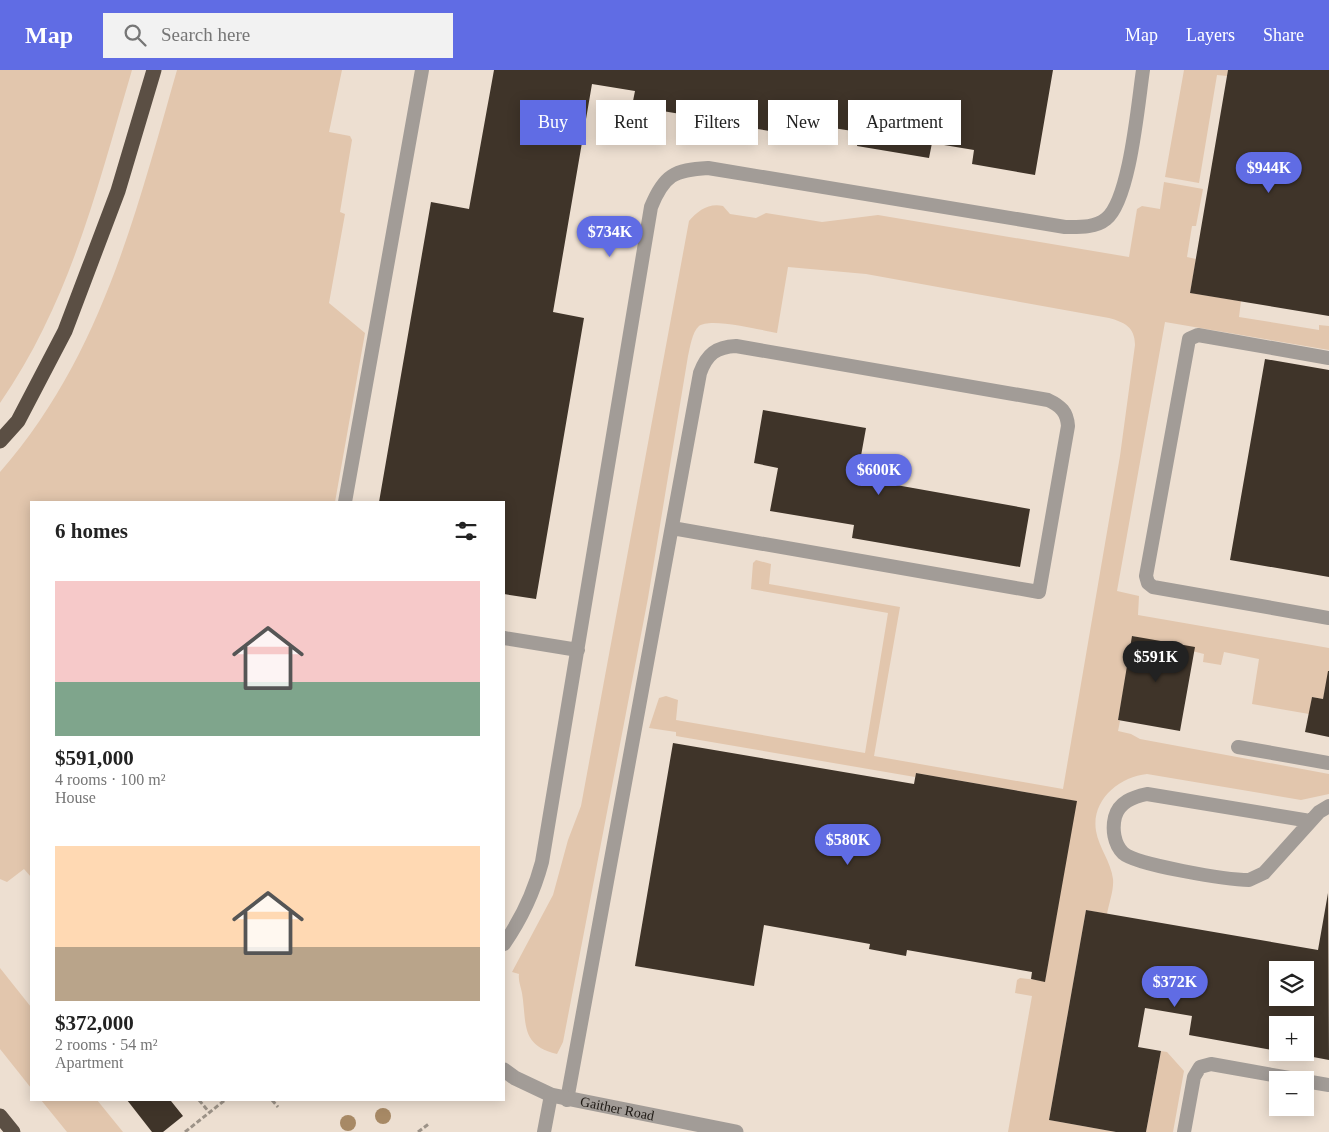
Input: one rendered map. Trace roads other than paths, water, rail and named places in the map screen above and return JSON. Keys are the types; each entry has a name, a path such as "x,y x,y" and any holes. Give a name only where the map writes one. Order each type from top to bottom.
{"highway":[{"path":"0,441 18,421 65,331 118,191 154,70"},
{"path":"0,1116 13,1132"}],"street":[{"name":"Gaither Road","path":"505,1071 514,1078 551,1096 736,1132"}],"lane":[{"path":"345,501 422,70"},
{"path":"505,942 523,914 534,890 542,862 651,207 659,189 671,175 688,169 708,168 1065,228 1086,228 1106,219 1117,205 1124,185 1143,70"},
{"path":"1329,358 1198,335 1189,339 1146,580 1153,587 1329,618"},
{"path":"567,1100 700,373 704,362 712,352 723,347 736,346 1048,400 1063,409 1067,418 1068,426 1039,592 672,528"},
{"path":"505,638 578,650"},
{"path":"1238,747 1329,763"},
{"path":"1310,821 1147,794 1133,798 1122,805 1115,816 1114,829 1119,848 1135,860 1249,880 1264,874 1310,821 1329,806"},
{"path":"1184,1132 1194,1077 1200,1067 1211,1064 1269,1074"},
{"path":"1314,1082 1329,1085"},
{"path":"544,1132 551,1096"}]}
